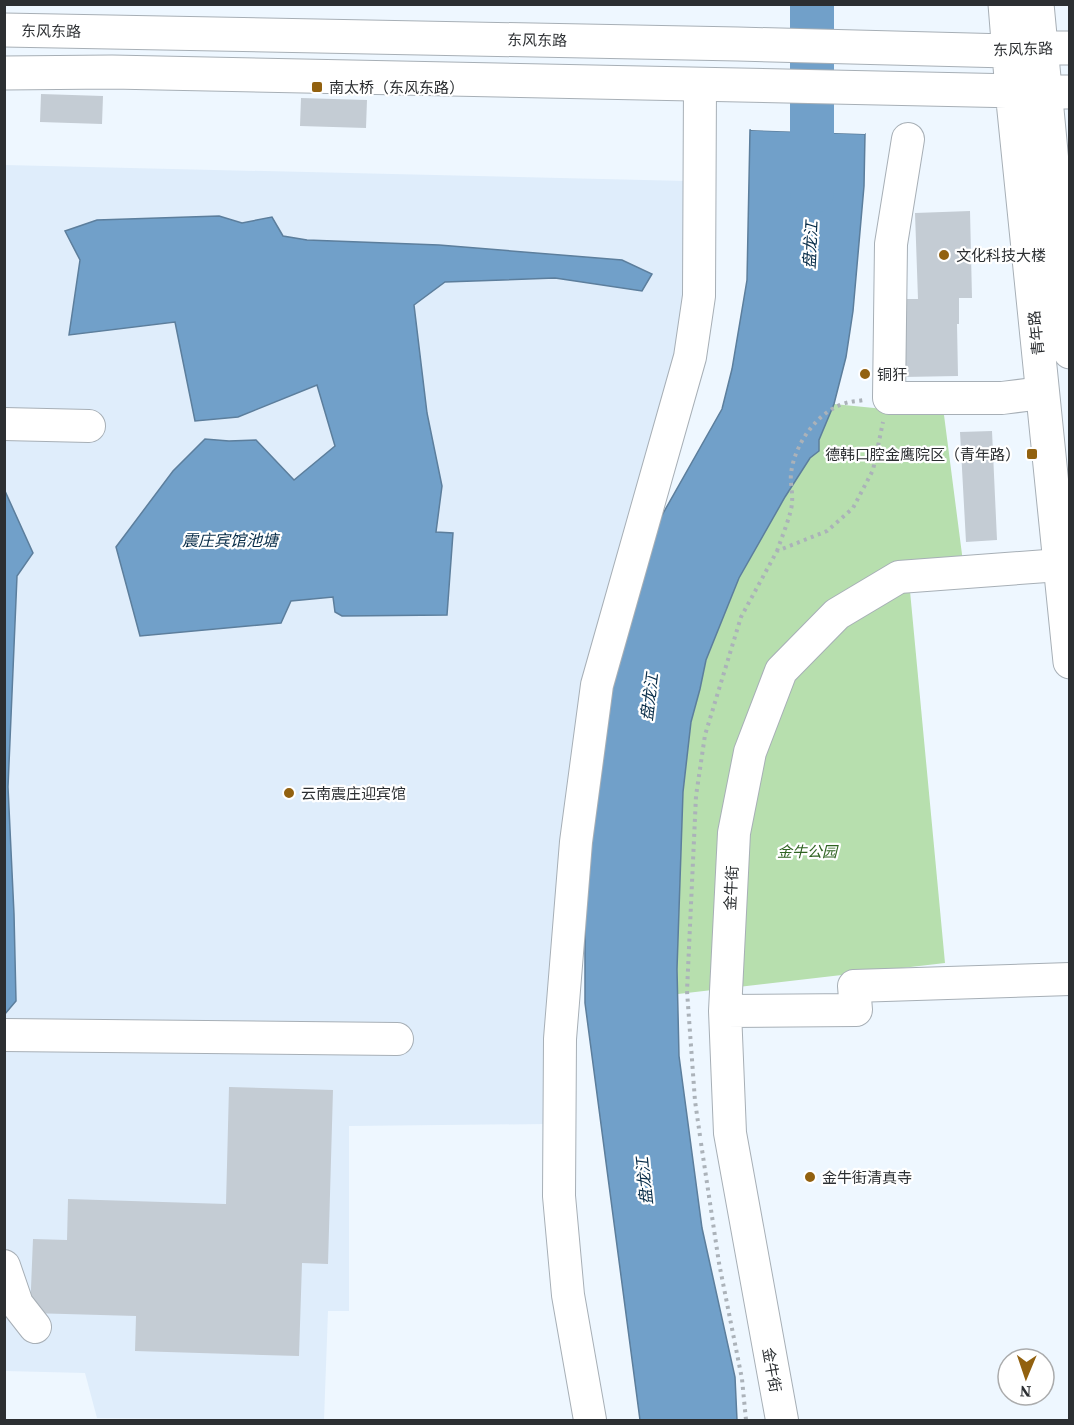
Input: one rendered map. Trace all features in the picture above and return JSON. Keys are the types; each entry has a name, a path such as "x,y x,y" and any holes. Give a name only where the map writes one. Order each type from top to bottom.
{"main road":[{"name":"青年路","path":"1005,4 1039,49 1057,92 1070,352"},
{"name":"青年路","path":"1037,4 1039,49 1012,92 1070,662"},
{"name":"东风东路","path":"4,30 875,48 1039,49"},
{"path":"4,73 112,72 1057,92"}],"street":[{"path":"590,1420 568,1295 559,1196 560,1039 576,842 597,685 690,357 699,296 700,84"},
{"path":"908,139 891,244 889,398 1002,398 1042,393"},
{"path":"4,424 88,426"},
{"name":"金牛街","path":"782,1420 730,1133 725,1011 734,833 750,752 781,671 837,614 898,577 1060,565"},
{"path":"725,1011 856,1010 854,986 1070,979"},
{"path":"5,1035 397,1039"},
{"path":"4,1266 17,1304 35,1327"}],"path":[{"path":"777,551 793,503 790,488 794,457 809,429 833,408 848,402"}],"shaded area":[{"name":"云南震庄迎宾馆","path":"5,165 686,181 681,356 547,1124 349,1126 349,1311 328,1311 324,1420 97,1418 85,1373 5,1371"}],"green space":[{"name":"金牛公园","path":"834,404 944,415 963,562 910,591 945,963 678,994 683,792 691,722 706,660 739,578 785,497 810,458 819,451 819,440"}],"water":[{"path":"750,130 865,134 864,186 853,311 846,357 834,404 819,440 819,451 810,458 785,497 739,578 706,660 691,722 683,792 677,969 679,1056 702,1228 735,1377 737,1420 640,1420 585,1003 585,872 605,683 657,524 722,409 732,369 747,280"},
{"name":"震庄宾馆池塘","path":"219,216 242,223 272,217 283,236 307,240 439,245 622,260 652,274 642,291 555,278 445,282 414,305 427,413 442,486 436,532 453,533 447,615 342,616 335,612 333,597 291,601 281,623 140,636 116,547 173,471 205,439 256,440 294,480 335,446 317,385 238,417 195,421 175,322 69,335 80,260 65,231 97,220"},
{"path":"5,491 33,553 17,576 8,787 16,1001 5,1014"}],"pier":[{"path":"751,127 865,131 865,134 751,130"}],"building":[{"path":"41,94 103,96 102,124 40,122"},
{"path":"301,98 367,100 366,128 300,126"},
{"name":"文化科技大楼","path":"970,211 972,298 959,298 958,376 903,377 901,299 918,299 915,213"},
{"path":"992,431 997,540 966,542 960,432"},
{"path":"229,1087 333,1090 328,1264 302,1263 299,1356 135,1351 136,1316 30,1313 33,1239 67,1240 68,1199 226,1204"}],"waterway":[{"name":"盘龙江","path":"812,4 812,192"}],"place":[{"name":"南太桥（东风东路）","path":"317,87"},
{"name":"文化科技大楼","path":"944,255"},
{"name":"铜犴","path":"865,374"},
{"name":"德韩口腔金鹰院区（青年路）","path":"1032,454"},
{"name":"云南震庄迎宾馆","path":"289,793"},
{"name":"金牛街清真寺","path":"810,1177"}]}
